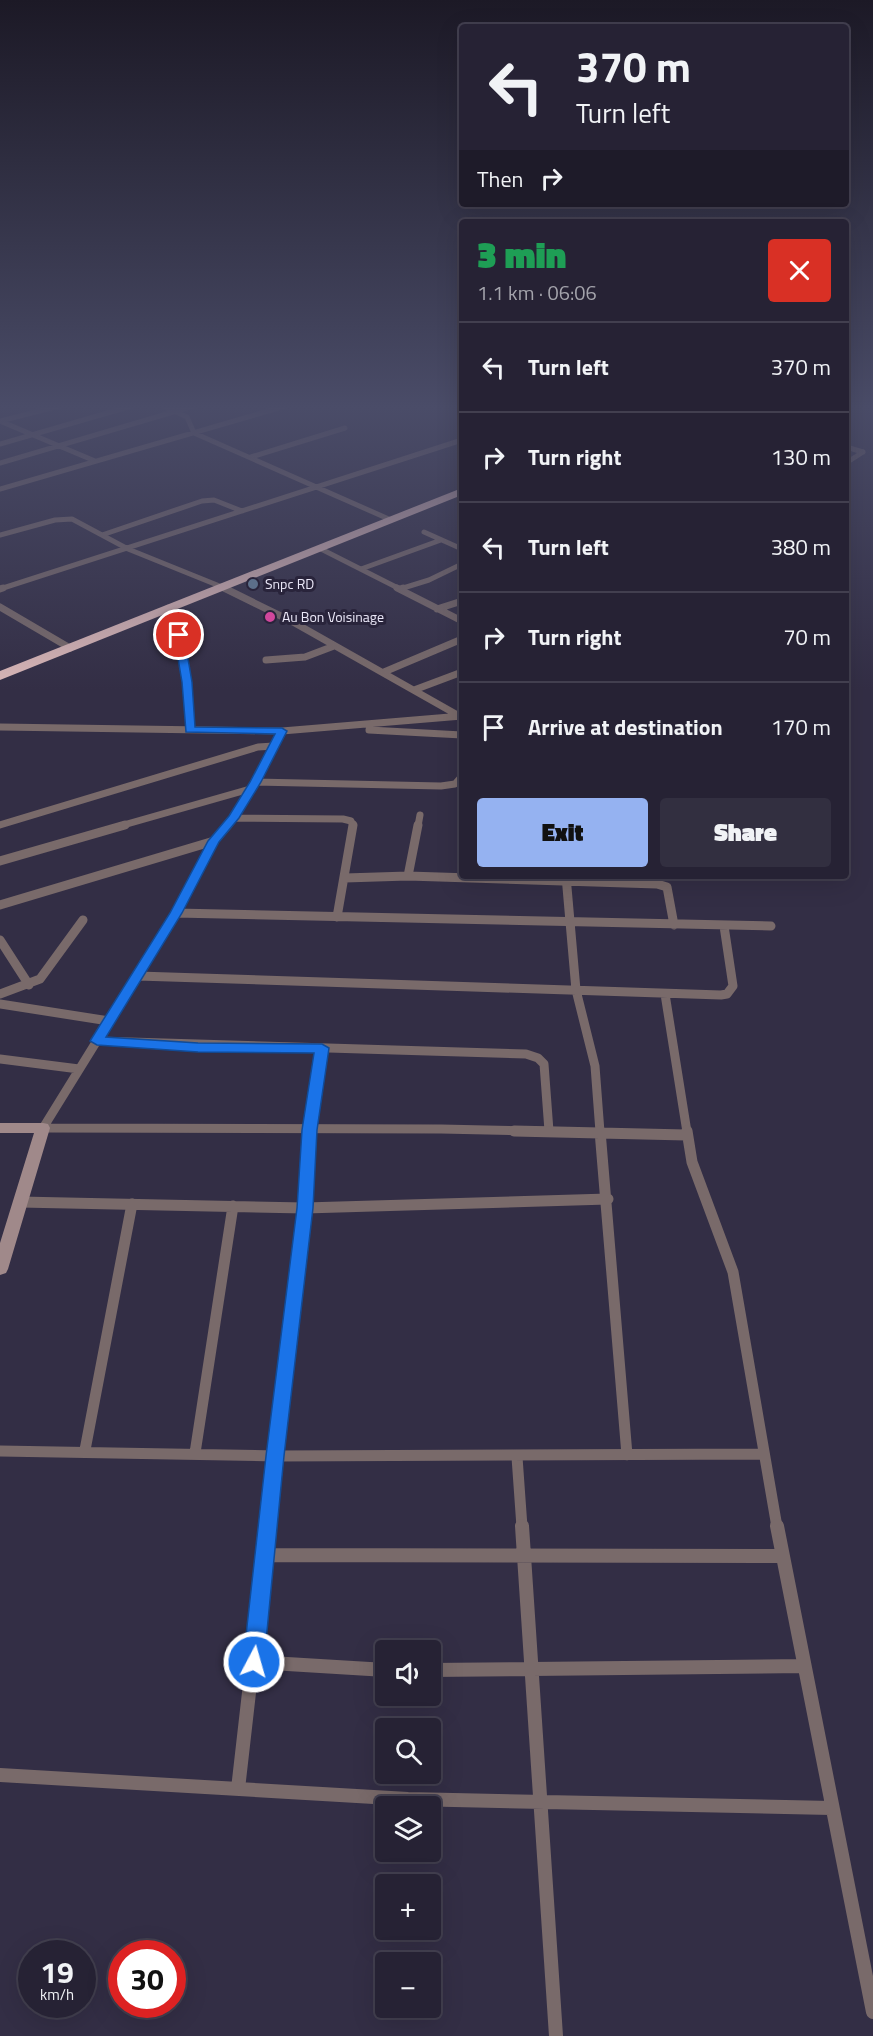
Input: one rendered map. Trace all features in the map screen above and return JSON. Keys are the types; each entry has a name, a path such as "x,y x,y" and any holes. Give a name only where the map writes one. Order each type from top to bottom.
{"highway":[{"path":"0,676 440,500"}],"street":[{"path":"214,500 242,511"},
{"path":"102,535 202,501 214,500"},
{"path":"0,589 275,500"},
{"path":"347,500 391,520"},
{"path":"0,535 72,519 128,549 222,587 293,622 459,713"},
{"path":"424,532 459,548"},
{"path":"360,568 441,540"},
{"path":"321,549 459,620"},
{"path":"400,589 434,578 459,566"},
{"path":"437,609 459,602"},
{"path":"0,607 70,648"},
{"path":"168,608 177,625 181,647 187,682 190,730"},
{"path":"384,672 459,640"},
{"path":"266,660 304,657 334,646"},
{"path":"414,690 459,673"},
{"path":"0,727 282,731 328,729 459,714"},
{"path":"328,729 459,735"},
{"path":"0,1269 43,1128 176,913 214,841 234,818 282,731"},
{"path":"0,825 258,747 274,746"},
{"path":"0,861 253,786 441,786 455,784 459,779"},
{"path":"408,876 420,815"},
{"path":"234,818 351,821 353,826 337,917"},
{"path":"0,905 214,841"},
{"path":"345,878 459,877"},
{"path":"567,879 576,990 595,1066 599,1132 608,1198 627,1455"},
{"path":"581,879 664,885 667,887 674,925"},
{"path":"176,913 771,926"},
{"path":"0,994 40,979 83,920"},
{"path":"138,976 721,995 731,991 732,978 724,926"},
{"path":"2,945 29,985"},
{"path":"665,994 686,1135 703,1197 733,1272 763,1454 873,2012"},
{"path":"0,1004 109,1021"},
{"path":"97,1041 198,1047 443,1050 526,1054 538,1058 544,1064 549,1131"},
{"path":"238,1789 305,1208 310,1130 322,1048"},
{"path":"0,1059 79,1069"},
{"path":"0,1128 549,1131 686,1135"},
{"path":"20,1202 305,1208 608,1198"},
{"path":"85,1450 132,1204"},
{"path":"195,1453 233,1206"},
{"path":"0,1451 85,1450 275,1456 517,1457 763,1454"},
{"path":"517,1457 556,2036"},
{"path":"265,1555 783,1556"},
{"path":"254,1662 375,1669"},
{"path":"441,1670 804,1666"},
{"path":"0,1775 408,1798 831,1808"}],"place":[{"name":"Snpc RD","path":"253,584"},
{"name":"Au Bon Voisinage","path":"270,617"}],"route":[{"path":"179,635 187,682 190,730 282,731 234,818 214,841 176,913 97,1041 198,1047 322,1048 310,1130 305,1208 275,1456 254,1662"}]}
